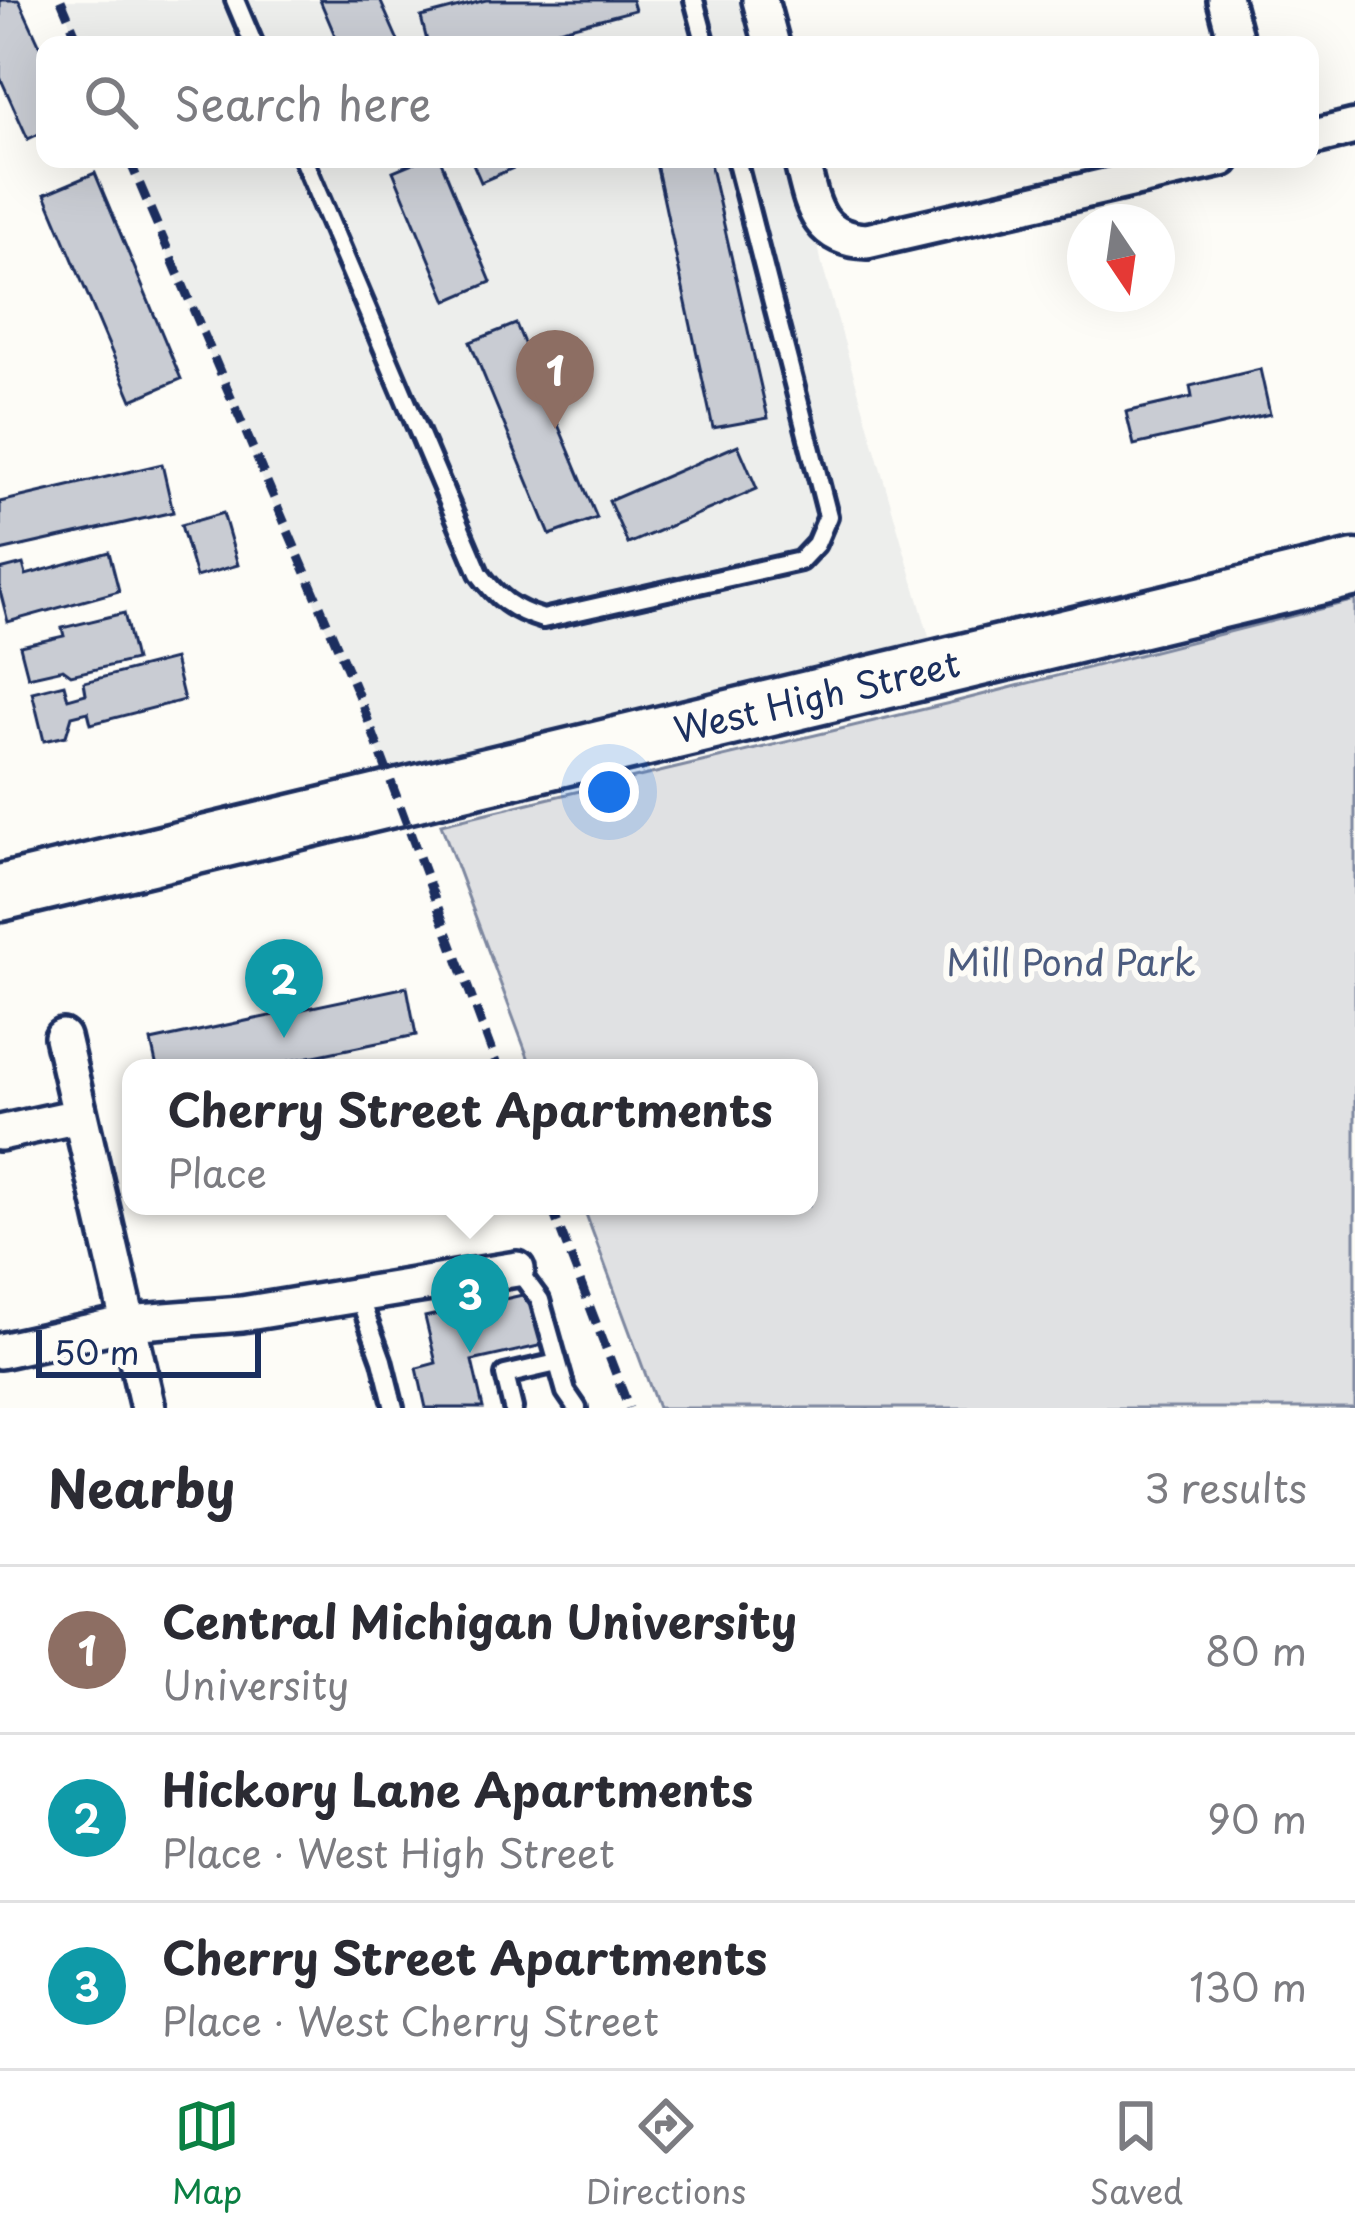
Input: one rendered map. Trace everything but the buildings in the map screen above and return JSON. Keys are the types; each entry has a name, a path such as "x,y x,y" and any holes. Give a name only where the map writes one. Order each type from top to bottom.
{"main road":[{"name":"West High Street","path":"0,892 1355,568"}],"street":[{"path":"760,0 770,36"},
{"path":"1226,0 1235,36"},
{"path":"1319,136 1355,127"},
{"path":"804,168 820,220 836,236 866,241 1183,168"},
{"path":"62,1037 148,1408"},
{"path":"0,1133 79,1116"},
{"path":"0,1351 127,1323 242,1315 517,1269"}],"lane":[{"path":"235,0 250,36"},
{"path":"694,0 704,36"},
{"path":"307,168 479,573 496,597 521,613 543,619 800,561 816,544 828,515 738,168"},
{"path":"517,1269 540,1300 566,1392 577,1408"},
{"path":"358,1294 394,1408"},
{"path":"513,1408 505,1376 557,1363"}],"shaded area":[{"path":"60,0 760,0 770,36 75,36"},
{"path":"131,168 803,168 822,265 938,668 397,796"}],"green space":[{"name":"Mill Pond Park","path":"1355,600 1355,1408 658,1408 586,1215 818,1215 818,1059 529,1059 441,824 954,702"}],"railway":[{"path":"61,0 76,36"},
{"path":"133,168 362,704 495,1059"},
{"path":"554,1215 629,1408"}],"place":[{"name":"Central Michigan University","path":"555,429"},
{"name":"Hickory Lane Apartments","path":"284,1038"},
{"name":"Cherry Street Apartments","path":"470,1353"}]}
